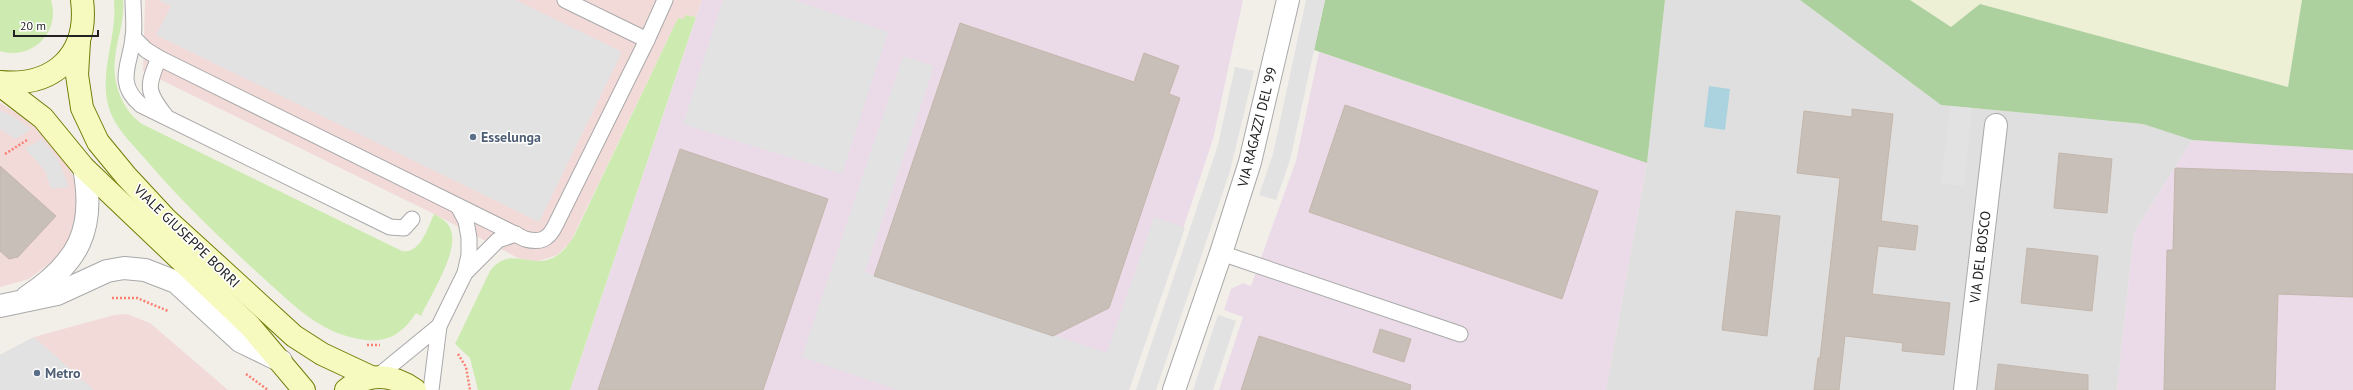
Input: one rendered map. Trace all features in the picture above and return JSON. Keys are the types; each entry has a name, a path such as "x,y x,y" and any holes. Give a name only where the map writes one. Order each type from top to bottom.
{"main road":[{"name":"VIALE GIUSEPPE BORRI","path":"82,0 84,18 79,41 77,75 82,108 98,142 126,176 165,218 294,336 322,354 375,377 400,380 415,390"},
{"name":"VIALE GIUSEPPE BORRI","path":"0,82 18,84 37,81 54,72 69,58 79,41"},
{"name":"VIALE GIUSEPPE BORRI","path":"0,85 43,118 56,131 84,168 250,326 304,390"},
{"path":"346,390 355,383 375,377"}],"street":[{"name":"VIA RAGAZZI DEL '99","path":"1174,390 1221,253 1258,131 1288,0"},
{"name":"VIA DEL BOSCO","path":"1965,390 1996,125"},
{"path":"22,300 47,283 64,268 75,254 81,241 88,205 88,187 84,168"},
{"path":"0,306 22,300 57,294 107,270 124,268 145,270 176,282 240,341 281,361"}],"lane":[{"path":"133,0 134,36 126,69 127,86 141,105 390,227 404,228 412,219"},
{"path":"565,0 647,40"},
{"path":"134,36 146,50 159,58 458,206 516,234 537,241 547,238 552,232 647,40 665,0"},
{"path":"159,58 151,76 149,89 155,103 168,119"},
{"path":"431,390 439,326 465,273 469,255 469,238 466,221 458,206"},
{"path":"465,273 498,240 516,234"},
{"path":"1221,253 1460,334"},
{"path":"375,377 439,326"}],"path":[{"path":"5,154 29,138"},
{"path":"109,298 142,299 170,312"},
{"path":"362,345 386,345"},
{"path":"455,351 464,362 470,390"},
{"path":"245,373 268,390"}],"shaded area":[{"name":"Esselunga","path":"145,0 702,0 696,17 686,15 684,19 678,18 570,243 557,255 536,262 518,258 434,214 143,71"},
{"name":"Esselunga","path":"158,0 516,0 622,52 539,222 156,35 171,6"},
{"path":"702,0 1243,0 1213,139 1129,390 570,390"},
{"path":"723,0 794,0 888,32 842,174 683,124"},
{"path":"1306,0 1325,0 1290,160 1276,200 1259,195 1273,154"},
{"path":"1665,0 1800,0 1941,105 2143,124 2192,140 2134,233 2117,390 1606,390 1647,163"},
{"path":"1319,52 1647,163 1606,390 1219,390 1243,317 1224,310 1231,289 1243,283 1251,286 1296,161"},
{"path":"903,56 934,66 865,272 1107,353 1154,217 1185,228 1129,390 898,390 802,357"},
{"path":"1235,67 1254,71 1230,171 1156,390 1136,390 1218,145"},
{"path":"0,103 31,121 60,152 71,170 78,192 77,217 70,237 55,259 29,279 0,287"},
{"path":"1950,106 1972,108 1964,186 1941,184"},
{"path":"0,110 14,117 31,129 16,139 0,129"},
{"path":"42,139 58,159 69,187 51,189 45,171 25,148"},
{"path":"2192,140 2353,150 2353,390 2117,390 2134,233"},
{"path":"127,314 150,323 228,390 0,390 0,355 34,337 114,315"},
{"path":"1218,315 1236,321 1213,390 1193,390"},
{"name":"Metro","path":"34,337 94,390 0,390 0,355"}],"green space":[{"path":"0,0 51,0 53,12 52,23 48,33 33,48 23,52 12,53 0,51"},
{"path":"114,0 123,0 122,22 117,43 114,67 117,86 124,104 142,124 402,251 409,251 419,244 434,214 441,218 449,226 452,237 448,260 421,316 416,313 409,323 401,330 393,336 384,339 365,340 343,335 331,330 298,309 230,247 188,205 128,140 112,116 107,101 106,73 113,30"},
{"path":"1325,0 1665,0 1647,163 1314,50"},
{"path":"1800,0 1910,0 1951,27 1980,4 2288,87 2302,0 2353,0 2353,150 2192,140 2143,124 1941,105"},
{"path":"1910,0 2302,0 2288,87 1980,4 1951,27"},
{"path":"685,15 696,17 570,390 478,390 470,358 455,344 490,271 500,262 509,258 540,261 551,259 563,251 574,236 678,18 684,19"}],"water":[{"path":"1709,86 1730,89 1725,130 1704,127"}],"building":[{"path":"960,23 1134,82 1144,53 1179,66 1169,94 1180,98 1109,308 1053,336 874,276"},
{"path":"1345,105 1598,191 1562,299 1309,212"},
{"path":"1852,109 1893,114 1881,221 1918,226 1915,250 1878,246 1872,294 1950,303 1944,355 1902,351 1903,343 1845,336 1839,390 1814,390 1818,358 1820,358 1840,178 1797,173 1804,111 1852,117"},
{"path":"680,149 828,199 763,390 598,390"},
{"path":"2059,153 2112,159 2107,213 2054,208"},
{"path":"0,166 56,216 18,257 9,259 0,251"},
{"path":"2175,168 2353,174 2353,297 2278,294 2275,390 2164,390 2167,250 2173,250"},
{"path":"1736,211 1780,216 1767,336 1722,330"},
{"path":"2027,248 2098,256 2092,311 2021,303"},
{"path":"1380,329 1411,339 1404,362 1373,352"},
{"path":"1259,336 1411,385 1410,390 1241,390"},
{"path":"1998,364 2088,375 2088,390 1995,390"}],"place":[{"name":"Esselunga","path":"473,137"},
{"name":"Metro","path":"37,373"}]}
